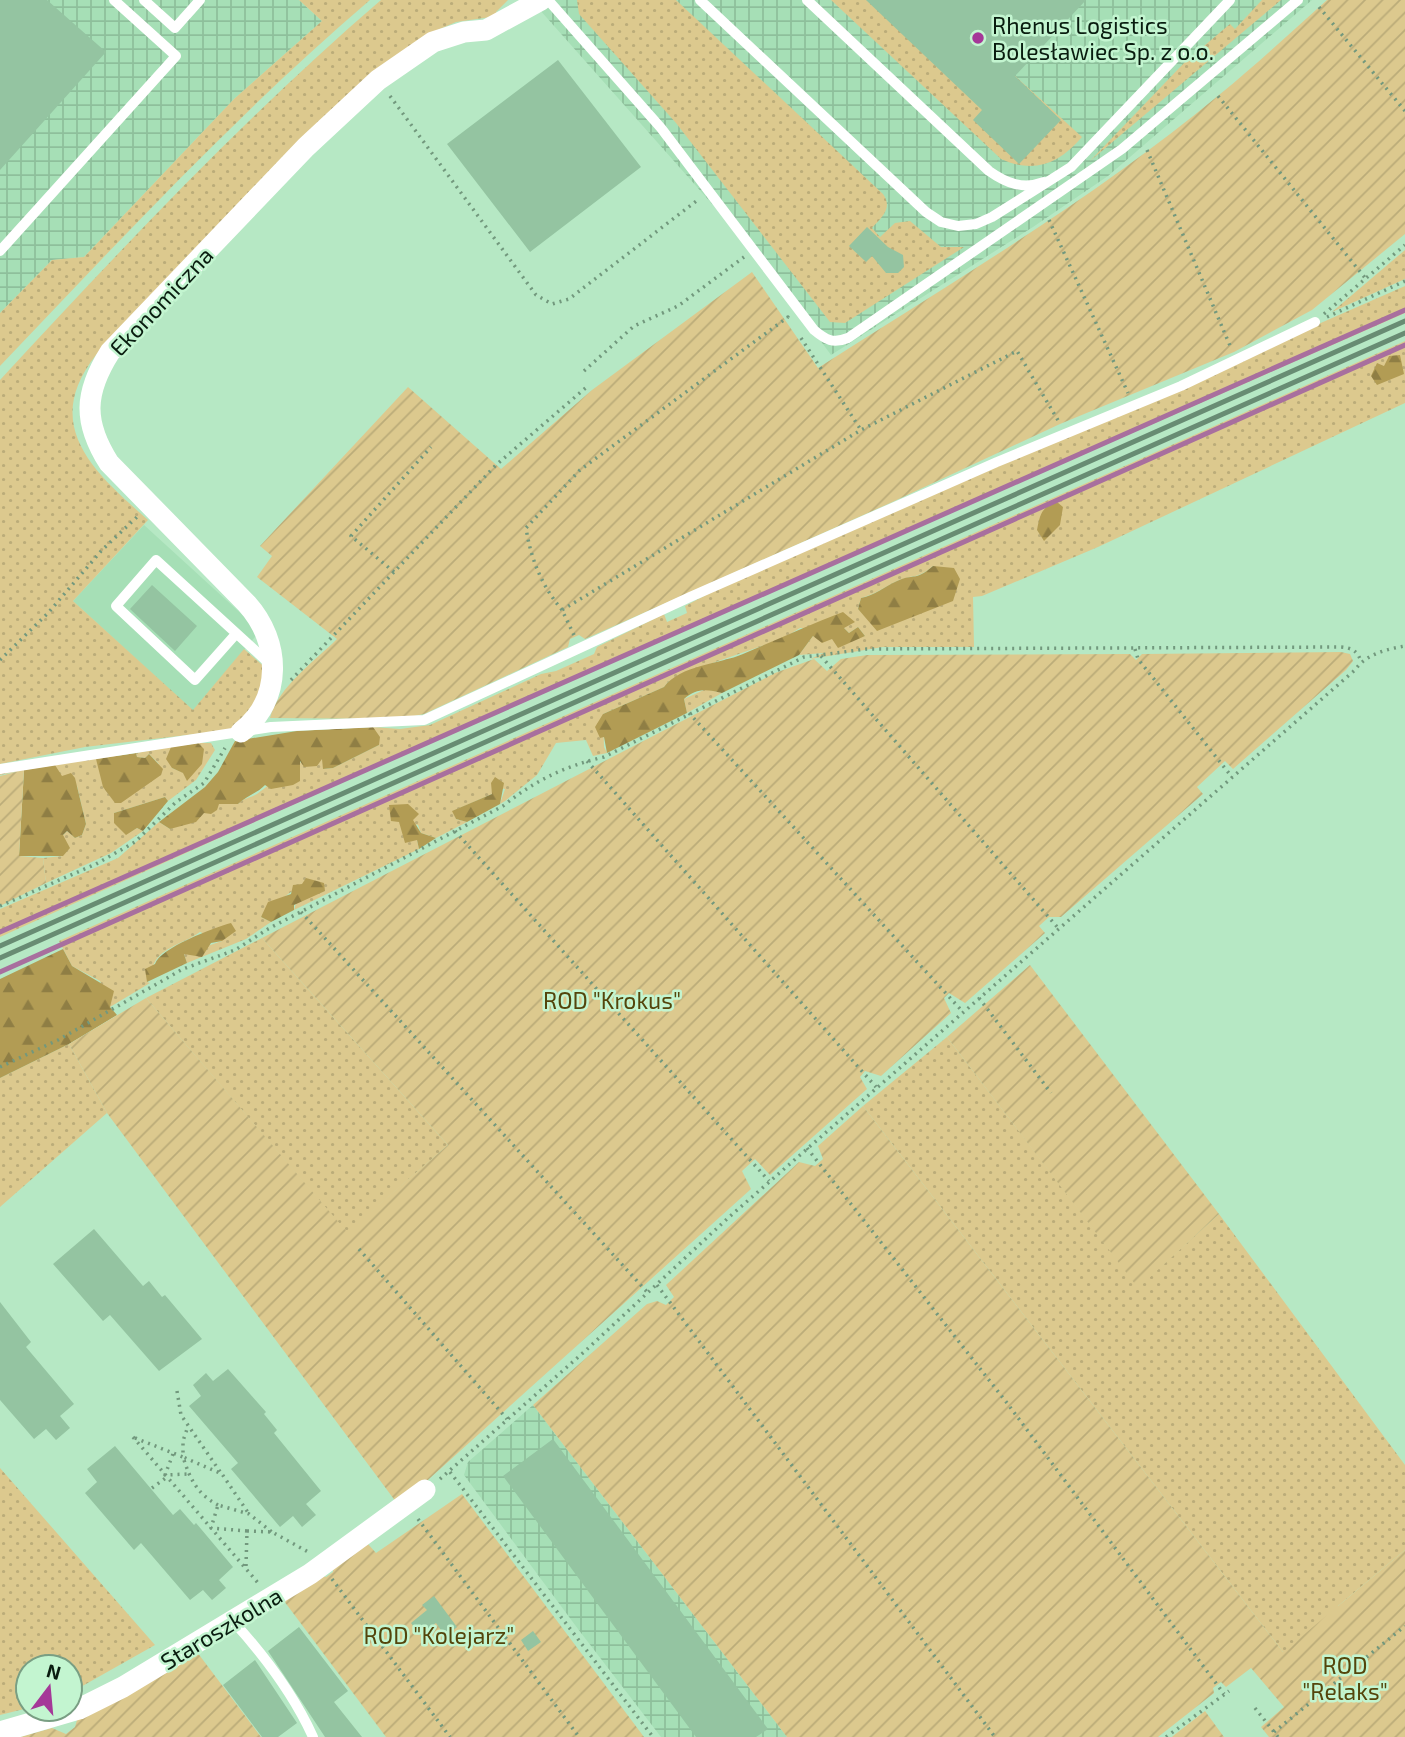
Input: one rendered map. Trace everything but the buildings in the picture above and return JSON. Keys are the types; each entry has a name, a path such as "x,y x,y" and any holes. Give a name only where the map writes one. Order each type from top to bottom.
{"street":[{"name":"Ekonomiczna","path":"237,733 265,706 272,689 273,665 260,620 123,481 97,445 89,414 90,392 97,373 110,352 306,147 378,80 433,42 464,32 486,30 541,0"},
{"name":"Staroszkolna","path":"0,1732 79,1709 122,1687 232,1619 425,1490"}],"lane":[{"path":"0,251 176,56 114,0"},
{"path":"144,0 175,28 200,0"},
{"path":"548,0 711,190 814,330 826,339 837,342 848,338 1122,149 1298,0"},
{"path":"700,0 926,212 941,222 958,226 976,225 1071,167 1230,0"},
{"path":"807,0 989,172 1004,181 1022,186 1040,184 1056,177"},
{"path":"0,769 271,727 424,720 690,597 1237,359 1315,322"},
{"path":"235,635 195,680 116,606 156,560 235,635 273,665"},
{"path":"232,1619 249,1637 303,1714 313,1737"}],"path":[{"path":"1319,7 1405,111"},
{"path":"378,80 536,295 552,304 569,299 711,190"},
{"path":"1218,96 1366,279"},
{"path":"1147,150 1237,359"},
{"path":"1049,220 1132,405"},
{"path":"1315,322 1405,245"},
{"path":"584,371 634,326 678,306 754,249"},
{"path":"1315,322 1405,281"},
{"path":"581,649 562,610 545,590 530,550 526,528 580,470 788,317 861,430"},
{"path":"562,610 861,430 1017,351 1064,433"},
{"path":"265,706 496,465 589,385"},
{"path":"394,572 351,536 431,447"},
{"path":"0,660 48,613 128,523 151,507"},
{"path":"425,1490 450,1472 508,1420 769,1181 1361,662 1386,650 1405,646"},
{"path":"0,1067 58,1040 183,969 235,950 301,912 503,806 530,785 587,761 604,757 804,657 867,649 1341,647 1352,648 1361,662"},
{"path":"1135,649 1138,659 1232,777"},
{"path":"820,656 1059,929"},
{"path":"689,713 963,1012"},
{"path":"0,906 106,859 135,842 176,802 204,783 237,733"},
{"path":"587,761 876,1087"},
{"path":"455,831 769,1181"},
{"path":"301,912 648,1293"},
{"path":"979,998 1051,1093"},
{"path":"807,1148 1014,1413 1226,1693 1166,1737"},
{"path":"359,1250 508,1420"},
{"path":"657,1285 995,1737"},
{"path":"177,1391 181,1415 249,1514 317,1560 450,1737"},
{"path":"188,1425 183,1441 183,1457 188,1474 203,1497 218,1505 249,1514"},
{"path":"222,1474 133,1437 260,1585"},
{"path":"152,1488 166,1476 173,1454"},
{"path":"450,1472 653,1737"},
{"path":"166,1476 188,1474"},
{"path":"405,1503 579,1737"},
{"path":"211,1528 218,1505"},
{"path":"211,1528 272,1532"},
{"path":"245,1568 247,1531"},
{"path":"1274,1732 1405,1626"},
{"path":"1255,1708 1278,1737"}],"shaded area":[{"path":"0,0 299,0 322,21 234,99 84,257 52,260 0,313"},
{"path":"531,0 1312,0 1108,176 1033,227 831,355 760,258"},
{"path":"144,525 260,631 193,711 73,601"},
{"path":"533,1405 787,1737 661,1737 578,1629 464,1475 468,1462"}],"green space":[{"path":"299,0 370,0 227,132 0,366 0,313 52,260 84,257 234,99 322,21"},
{"path":"381,0 508,0 496,12 498,16 456,22 431,33 306,137 96,355 80,381 73,404 74,426 81,446 93,466 148,520 73,601 193,710 244,649 268,670 262,699 230,730 85,747 0,764 0,380 138,233 233,137"},
{"path":"577,0 676,0 883,194 887,208 872,228 880,237 895,223 910,221 941,247 964,247 845,323 830,322 676,123 579,14"},
{"path":"831,0 932,0 1082,137 1064,154 1045,164 1024,166 1001,159"},
{"path":"1262,0 1281,0 1090,161 1185,62 1230,24 1235,29"},
{"path":"1327,0 1405,0 1405,234 1312,310 1234,352 1060,424 585,639 579,635 570,639 568,647 424,714 400,719 270,718 289,685 337,639 257,577 272,556 260,546 408,387 501,469 592,390 752,272 818,368 1023,238 1123,169 1233,84"},
{"path":"1405,250 1405,279 1332,312"},
{"path":"1405,286 1405,313 509,707 0,937 0,909 118,858 159,822 170,829 219,803 238,804 257,794 286,770 301,762 323,758 323,769 333,768 379,745 373,727 400,729 430,725 541,674 556,671 594,654 597,647 664,614 667,622 687,613 685,606 729,583"},
{"path":"1405,341 1405,403 1098,547 982,596 973,597 974,647 883,647 810,659 824,653 799,655 813,636 832,639 865,636 858,627 849,633 843,627 800,628 782,639 701,667 603,714 604,747 607,753 593,756 586,740 556,743 537,775 505,801 500,804 505,789 493,787 492,794 453,811 456,819 467,822 436,838 421,833 418,825 399,822 417,840 419,849 294,910 302,884 265,911 261,917 271,922 246,939 187,963 184,954 222,941 200,932 160,955 147,982 150,983 110,1007 100,981 72,966 59,941","holes":["933,566 959,579 955,589 868,618 858,609 861,598"]},
{"path":"1400,355 1404,374 1377,385 1371,376 1377,363 1384,366 1389,356"},
{"path":"1057,502 1063,507 1060,525 1044,541 1037,530 1040,516 1044,509"},
{"path":"933,566 954,568 960,579 953,601 877,631 858,609 861,598 892,583 918,576"},
{"path":"843,612 855,622 844,628 849,633 858,627 865,636 838,648 832,639 822,643 813,636 799,655 722,693 707,690 693,693 684,699 687,713 607,753 604,737 600,738 595,727 603,714 664,687 680,674 743,654"},
{"name":"ROD \"Krokus\"","path":"1130,654 1136,660 1142,654 1350,654 1353,661 1346,670 1233,769 1225,761 1197,787 1203,794 1061,917 1049,917 1039,926 1045,933 965,1003 949,993 944,998 951,1013 881,1076 865,1071 860,1077 867,1089 770,1175 755,1159 742,1171 751,1189 399,1506 107,1113 69,1044 146,998 347,1232 448,1145 262,938 775,673 814,659 827,671 841,659 867,655"},
{"path":"706,689 722,693 687,713 684,699"},
{"path":"373,727 380,737 379,745 333,768 323,769 322,759 317,766 304,767 300,761 300,781 293,785 271,789 265,785 238,804 219,804 217,810 211,814 204,813 196,822 170,829 159,822 205,787 218,772 235,741 297,731"},
{"path":"188,743 172,768 184,773 198,743 211,743 215,750 196,780 168,801 165,797 114,813 130,832 137,828 143,831 111,853 46,883 43,858 63,856 63,835 67,831 75,838 82,835 86,824 77,786 49,773 21,771 0,775 0,772 101,753 159,764 149,754 145,758 137,757 136,753"},
{"path":"198,743 204,749 202,764 187,781 183,773 172,768 166,759 171,747"},
{"path":"136,753 137,757 145,758 149,754 163,769 161,775 121,803 115,803 103,787 96,759"},
{"path":"55,765 62,776 71,773 75,778 86,824 82,835 75,838 67,831 63,835 70,848 63,856 19,856 24,770"},
{"path":"24,770 19,856 43,858 46,883 0,906 0,776"},
{"path":"495,777 504,783 500,804 467,822 456,819 452,811 492,794 491,783"},
{"path":"165,797 168,801 143,831 137,828 126,835 114,823 114,813"},
{"path":"408,804 419,814 413,820 421,833 436,838 419,849 417,840 405,843 399,822 391,821 389,805"},
{"path":"306,878 324,883 325,891 294,905 294,910 271,922 261,917 268,902 291,894 293,885 302,884"},
{"path":"231,923 236,931 222,941 211,943 202,957 184,954 187,963 147,982 145,969 155,964 166,952 200,934"},
{"path":"262,938 448,1145 347,1233 146,998"},
{"path":"63,949 72,966 114,991 110,1007 117,1015 69,1044 0,1078 0,979"},
{"path":"1030,965 1219,1214 1138,1288 947,1037"},
{"path":"947,1037 1138,1287 1219,1214 1405,1465 1405,1550 1338,1606 1371,1647 1283,1652 863,1106"},
{"path":"69,1044 107,1113 0,1207 0,1078"},
{"name":"ROD \"Relaks\"","path":"863,1106 1283,1652 1405,1550 1405,1737 1269,1737 1261,1727 1284,1707 1251,1668 1226,1687 1221,1682 1213,1688 1214,1693 1158,1737 787,1737 533,1405 647,1304 657,1301 666,1305 674,1297 666,1285 799,1162 815,1166 823,1159 818,1146"},
{"path":"0,1468 155,1645 84,1685 84,1653 14,1653 14,1712 0,1715"},
{"name":"ROD \"Kolejarz\"","path":"462,1494 644,1737 386,1737 281,1597 318,1574 326,1577 333,1572 333,1565 368,1544 376,1553"},
{"path":"197,1652 261,1737 20,1737 52,1728 66,1734 76,1723 84,1723 84,1716"},
{"path":"1205,1711 1224,1737 1172,1737 1173,1736"}],"waterway":[{"path":"0,932 1405,310"},
{"path":"0,972 1405,345"}],"railway":[{"path":"0,946 1405,321"},
{"path":"0,958 1405,333"}],"place":[{"name":"Rhenus Logistics Bolesławiec Sp. z o.o.","path":"978,38"}]}
